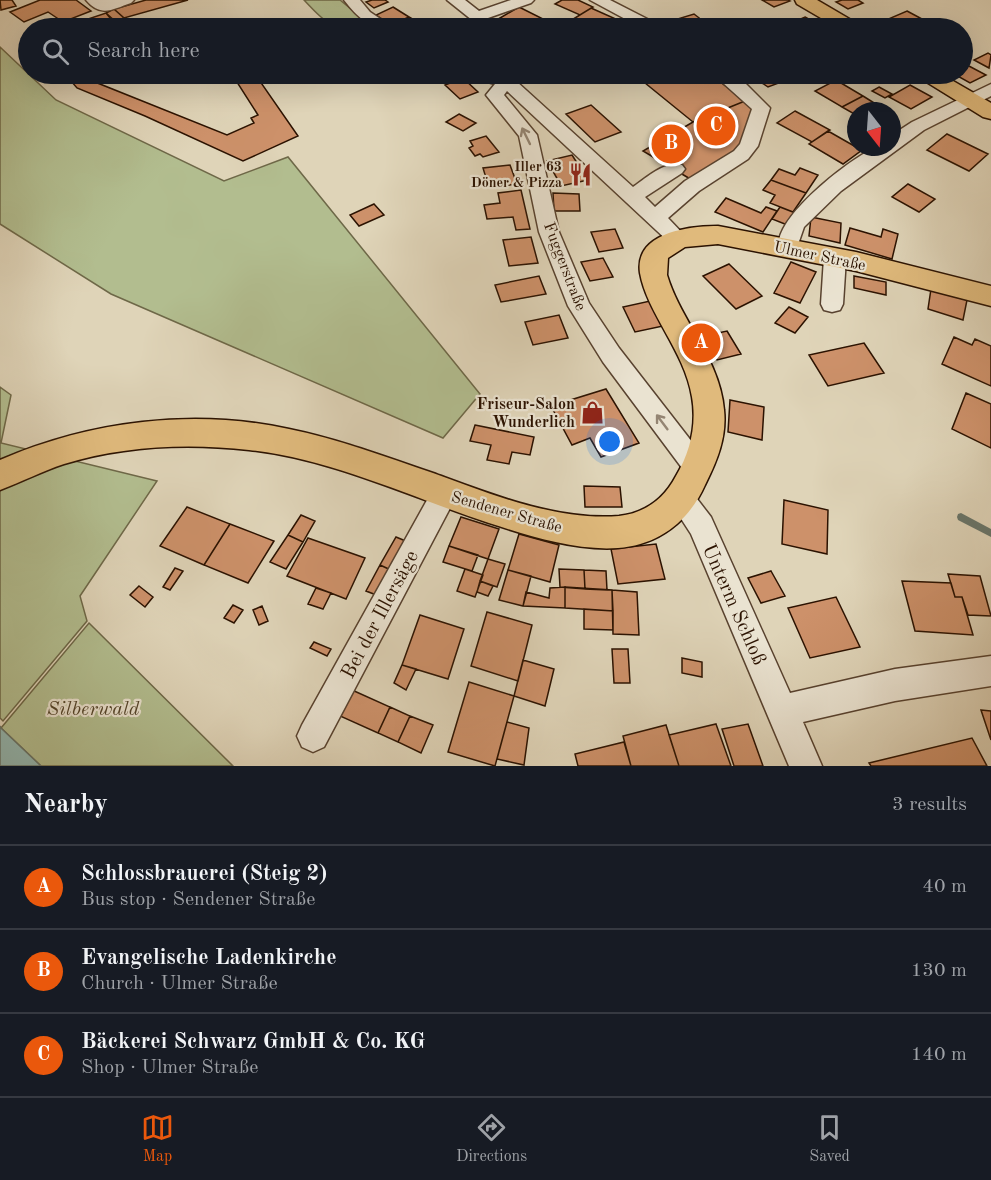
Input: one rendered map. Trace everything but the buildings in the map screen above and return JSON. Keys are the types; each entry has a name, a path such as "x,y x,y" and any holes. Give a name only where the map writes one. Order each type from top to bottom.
{"main road":[{"path":"804,0 834,18"},
{"path":"944,84 991,112"},
{"name":"Ulmer Straße","path":"678,239 702,234 718,235 938,281 991,296"},
{"name":"Sendener Straße","path":"5,473 58,452 110,440 221,432 287,442 519,518 567,529 622,532 657,522 682,500 697,468 708,436 709,410 704,386 693,357 659,289 652,265 660,249 678,239"}],"street":[{"path":"94,0 102,7 126,0"},
{"path":"352,0 370,18"},
{"path":"455,0 476,17 526,0"},
{"path":"598,0 633,18"},
{"name":"Fuggerstraße","path":"505,84 495,95 528,135 549,232 579,306 611,355 697,468"},
{"path":"516,84 678,239"},
{"path":"655,218 692,186 729,164 749,146 761,108 736,84"},
{"path":"901,138 918,126 991,89"},
{"path":"788,248 790,234 813,204 852,171 874,156"},
{"path":"632,196 675,169"},
{"path":"832,304 835,258"},
{"name":"Bei der Illersäge","path":"313,736 445,493"},
{"name":"Unterm Schloß","path":"682,500 701,526 806,766"},
{"path":"782,711 895,685 991,671"}],"green space":[{"path":"304,0 340,0 362,18 322,18"},
{"path":"0,47 18,64 18,84 39,84 56,100 224,181 288,157 480,394 443,438 111,294 0,224"},
{"path":"0,387 11,395 1,443 157,481 80,596 87,621 3,721 0,718"},
{"name":"Silberwald","path":"89,623 233,766 41,766 1,728"}],"water":[{"path":"0,726 1,728 41,766 0,766"}],"waterway":[{"path":"961,517 991,533"}],"place":[{"name":"Bäckerei Schwarz GmbH & Co. KG","path":"716,126"},
{"name":"Evangelische Ladenkirche","path":"671,144"},
{"name":"Iller 63 Döner & Pizza","path":"580,174"},
{"name":"Schlossbrauerei (Steig 2)","path":"701,343"},
{"name":"Friseur-Salon Wunderlich","path":"593,412"}]}
